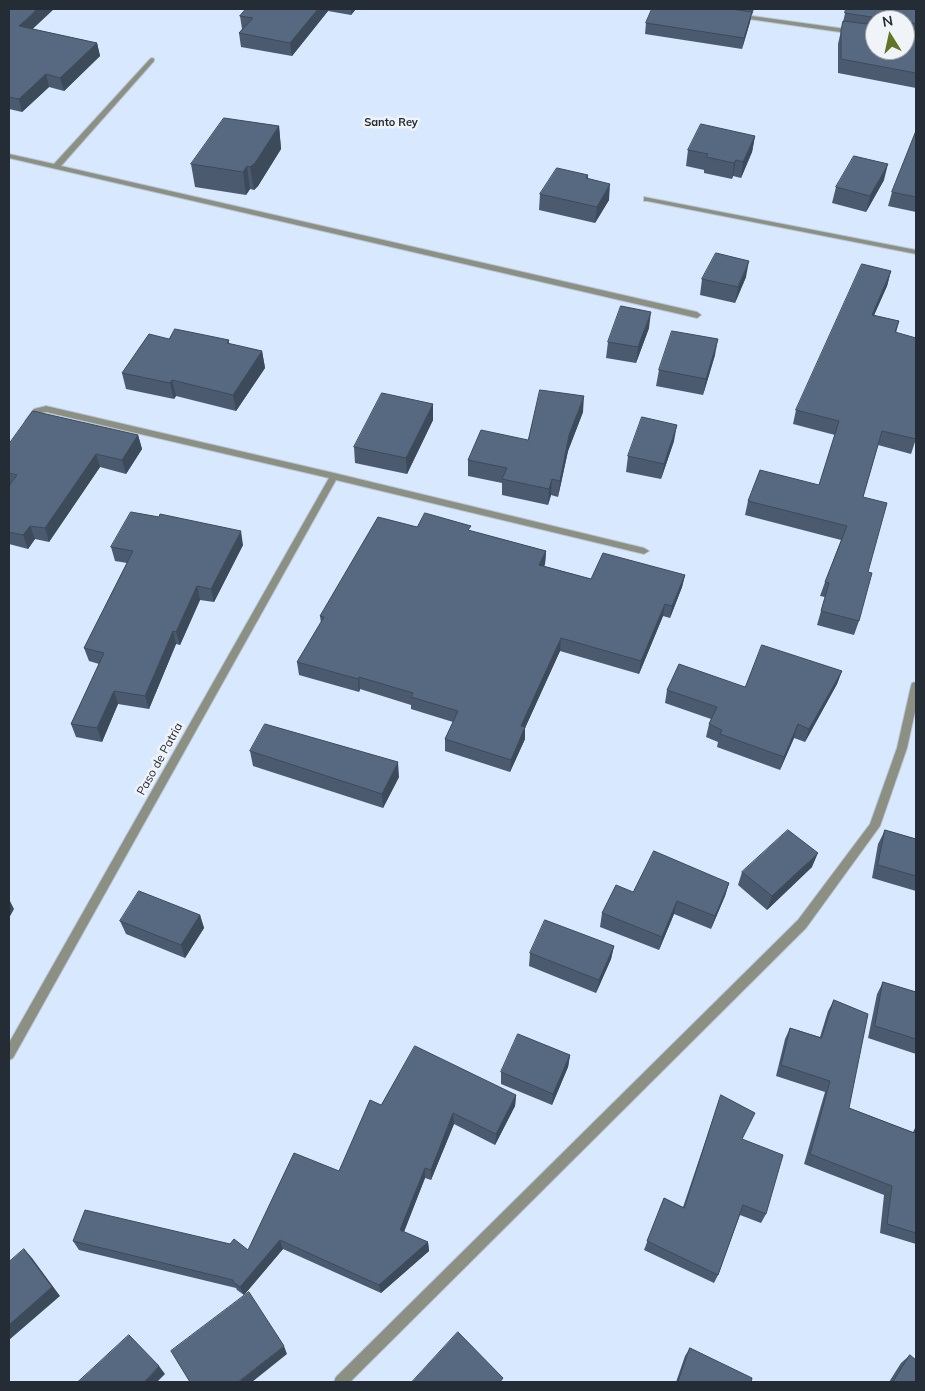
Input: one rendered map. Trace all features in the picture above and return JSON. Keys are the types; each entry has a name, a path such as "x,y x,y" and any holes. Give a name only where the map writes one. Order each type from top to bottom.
{"street":[{"path":"730,15 865,34"},
{"path":"56,167 152,60"},
{"path":"9,156 696,316"},
{"path":"647,199 916,252"},
{"path":"26,425 37,411 46,410 334,476 644,551"},
{"name":"Paso de Patria","path":"9,1054 334,476"},
{"path":"342,1382 802,924 875,826 902,748 916,686"}],"building":[{"path":"9,9 37,9 19,26 97,43 60,78 46,74 19,99 9,97"},
{"path":"246,9 318,9 290,43 239,33 253,18 240,16"},
{"path":"652,9 731,9 752,12 744,38 646,23"},
{"path":"846,9 916,9 916,24 915,10 865,10 865,16 845,13"},
{"path":"843,21 865,24 865,60 915,60 916,31 916,73 841,59 841,30"},
{"path":"224,118 279,126 255,163 250,167 247,166 243,172 191,164"},
{"path":"701,124 755,136 743,162 736,160 734,163 706,157 708,154 688,150"},
{"path":"916,131 916,197 892,192"},
{"path":"854,156 888,164 870,196 836,187"},
{"path":"557,168 588,175 586,178 610,184 597,207 540,194"},
{"path":"716,253 749,261 738,287 702,279"},
{"path":"862,264 891,271 872,315 899,321 895,332 916,338 916,439 882,431 863,497 887,503 868,572 872,573 859,621 821,611 829,583 825,582 847,526 748,501 760,470 819,485 839,421 796,410"},
{"path":"621,306 651,312 638,347 608,342"},
{"path":"175,329 229,340 227,343 262,351 233,395 172,380 170,383 122,373 149,334 169,339"},
{"path":"672,331 718,339 706,379 659,370"},
{"path":"540,390 584,396 569,435 560,481 552,479 549,489 502,479 507,468 468,460 481,430 528,440"},
{"path":"382,393 433,404 406,458 354,447"},
{"path":"33,411 138,435 122,460 96,454 45,528 30,526 23,535 9,532 9,486 17,475 9,473 9,444"},
{"path":"642,417 677,425 664,464 628,456"},
{"path":"131,512 159,517 160,514 241,531 211,589 197,586 176,632 173,631 145,696 114,691 97,728 71,724 104,653 84,648 133,551 111,547"},
{"path":"425,513 471,526 468,530 546,551 539,565 591,579 603,553 685,575 672,606 665,604 641,661 561,638 521,726 525,727 511,760 445,739 458,711 411,697 413,693 359,677 358,679 297,662 324,617 320,616 378,517 417,527"},
{"path":"762,645 842,671 809,729 798,724 784,757 720,734 722,730 709,724 717,707 667,690 679,664 745,687"},
{"path":"265,724 398,762 382,794 250,751"},
{"path":"788,830 818,853 772,896 742,872"},
{"path":"885,830 916,839 916,876 878,865"},
{"path":"654,851 729,883 715,916 677,901 662,937 602,913 616,885 633,892"},
{"path":"139,891 200,915 181,945 120,921"},
{"path":"545,920 614,946 599,980 530,953"},
{"path":"883,982 916,992 916,1039 875,1026"},
{"path":"834,1000 868,1014 849,1108 914,1133 916,1129 916,1233 887,1224 892,1186 810,1154 830,1081 781,1065 790,1028 821,1038"},
{"path":"518,1034 570,1055 553,1094 501,1072"},
{"path":"415,1046 516,1095 496,1134 453,1113 431,1170 425,1168 400,1230 428,1242 379,1285 280,1240 240,1287 233,1280 73,1241 85,1210 230,1244 234,1239 248,1250 294,1153 339,1171 370,1100 381,1105"},
{"path":"721,1095 755,1113 742,1139 783,1155 766,1214 743,1205 718,1275 647,1241 664,1198 684,1208"},
{"path":"24,1249 52,1287 9,1325 9,1262"},
{"path":"249,1292 284,1346 238,1382 190,1382 171,1351"},
{"path":"458,1332 503,1378 500,1382 412,1382"},
{"path":"129,1335 159,1366 144,1382 78,1382"},
{"path":"690,1348 752,1378 751,1382 678,1382"},
{"path":"910,1355 916,1360 916,1382 893,1382"}],"district":[{"name":"Santo Rey","path":"391,123"}]}
